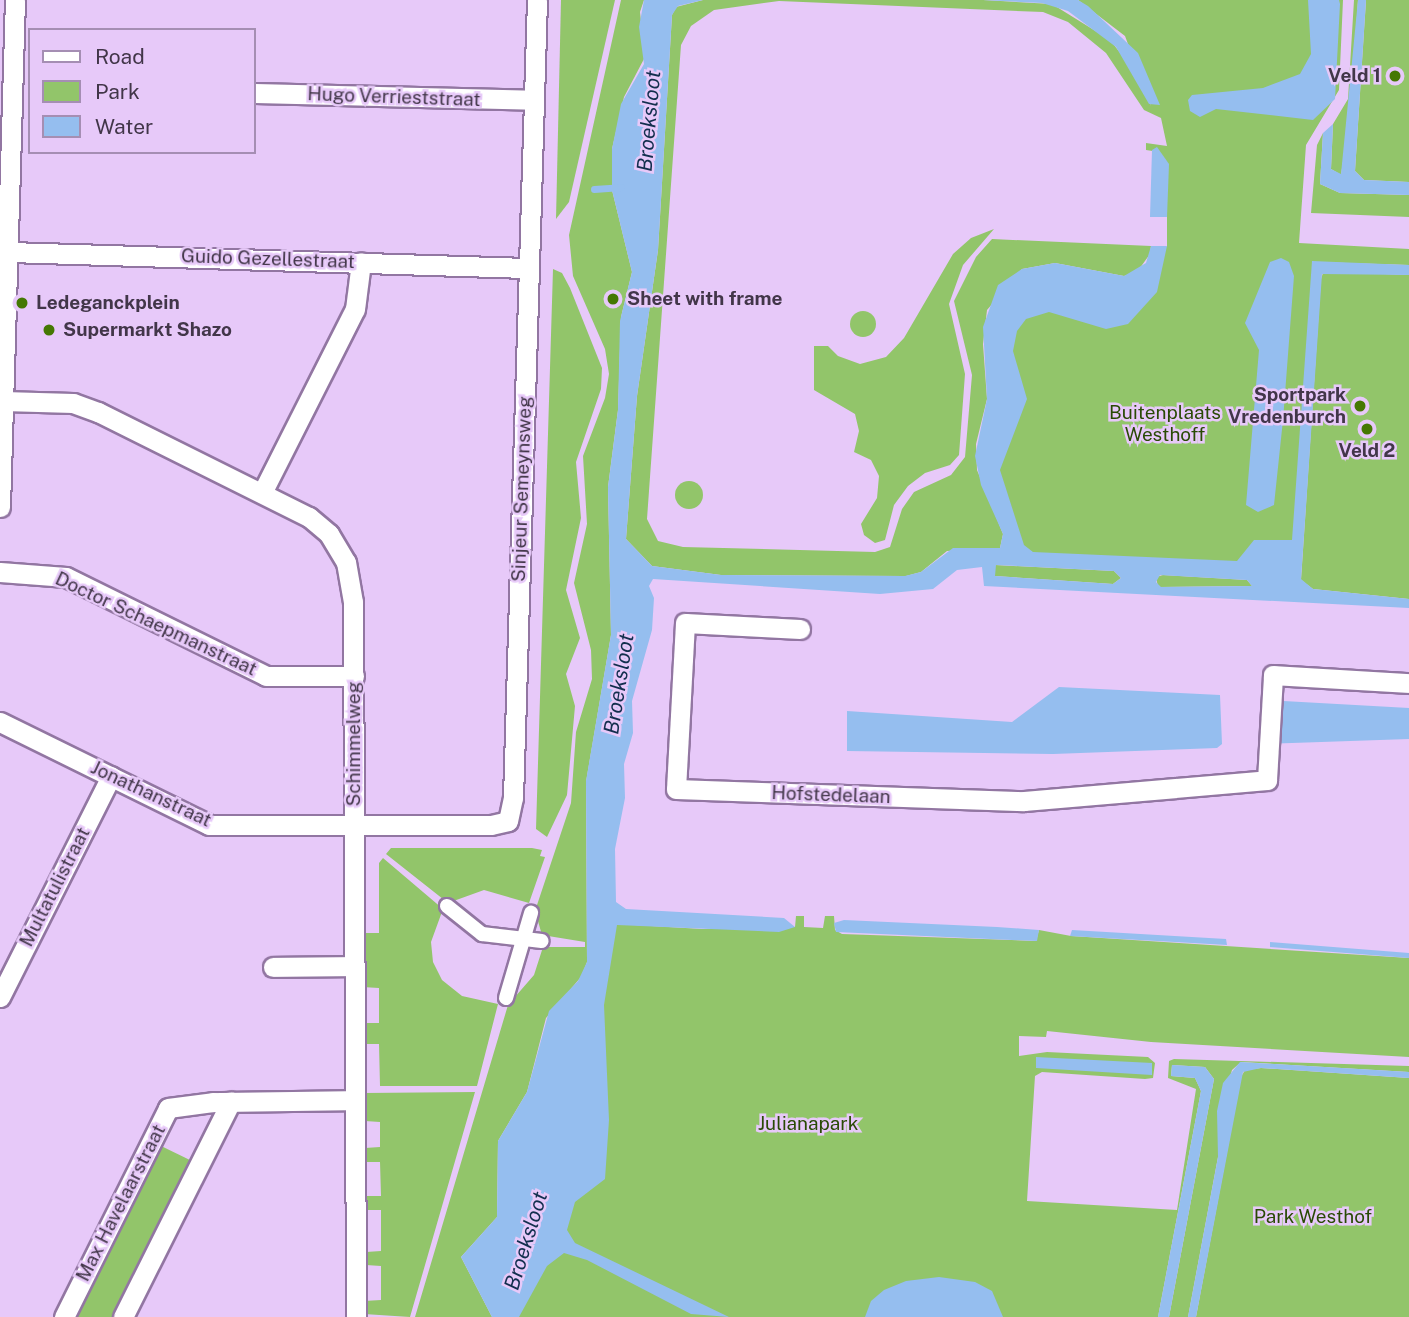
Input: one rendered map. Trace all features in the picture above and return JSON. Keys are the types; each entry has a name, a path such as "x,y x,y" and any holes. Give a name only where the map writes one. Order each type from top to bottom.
{"street":[{"path":"0,507 4,401 4,251 21,86 15,0"},
{"name":"Sinjeur Semeynsweg","path":"353,824 491,825 505,823 511,815 537,0"},
{"name":"Hugo Verrieststraat","path":"256,93 534,100"},
{"name":"Guido Gezellestraat","path":"4,251 528,268"},
{"path":"262,493 355,309 361,262"},
{"name":"Schimmelweg","path":"4,401 87,407 316,522 341,551 352,587 354,676 352,966 356,1317"},
{"name":"Doctor Schaepmanstraat","path":"0,572 66,577 266,676 354,676"},
{"name":"Hofstedelaan","path":"800,629 685,624 676,789 1024,801 1267,771 1273,684 1409,683"},
{"name":"Jonathanstraat","path":"0,722 209,825 353,824"},
{"name":"Multatulistraat","path":"0,997 111,776"},
{"path":"447,906 482,934 542,941"},
{"path":"506,998 531,913"},
{"path":"273,967 352,966"},
{"name":"Max Havelaarstraat","path":"64,1317 168,1108 231,1101 354,1100"},
{"path":"123,1317 231,1101"}],"green space":[{"path":"561,0 615,0 569,202 556,219"},
{"path":"621,0 644,0 640,12 645,57 624,97 612,149 612,190 632,272 621,317 618,410 608,487 611,635 586,782 587,962 581,977 546,1018 527,1092 498,1141 497,1217 461,1257 492,1317 415,1317 508,1005 534,975 543,947 585,947 585,942 542,935 535,911 571,803 576,732 592,679 591,650 574,583 587,524 583,456 605,398 609,374 605,349 573,276 569,235"},
{"name":"Buitenplaats Westhoff","path":"703,0 983,0 1052,4 1110,40 1133,69 1151,106 1125,36 1078,0 1343,0 1339,90 1306,145 1299,243 1409,249 1409,265 1315,262 1296,569 1010,559 992,479 1013,313 1133,288 1167,246 1167,217 1156,213 1159,152 1146,150 1146,143 1167,146 1161,118 1144,110 1106,53 1068,22 1043,12 779,1 714,10 691,26 681,45 647,519 658,541 683,547 875,552 890,547 902,509 914,492 951,475 965,457 972,375 954,301 976,257 992,239 1151,246 1150,254 1137,272 1124,276 1055,263 1022,269 987,310 983,344 987,399 976,444 977,470 1003,534 1000,548 947,551 921,572 906,576 721,575 652,566 626,539 637,396 658,250 672,15 676,7"},
{"path":"1354,0 1358,0 1351,106 1341,175 1331,169 1333,124 1348,99"},
{"path":"1366,0 1409,0 1409,182 1364,180 1355,171"},
{"path":"1323,133 1320,184 1340,193 1409,195 1409,217 1311,213 1317,145"},
{"path":"994,229 963,265 949,304 965,374 959,455 950,465 925,473 908,486 894,505 885,540 875,543 864,535 861,524 877,498 879,476 871,460 854,452 859,431 855,414 814,390 814,346 828,346 838,356 860,364 886,357 904,338 953,254 971,238"},
{"path":"553,269 562,273 570,288 602,368 601,389 576,462 581,518 566,590 580,638 566,674 575,706 567,795 547,837 536,829"},
{"name":"Sportpark Vredenburch","path":"1323,273 1409,275 1409,599 1313,589 1301,580 1321,279"},
{"path":"863,311 872,315 876,324 872,333 863,337 854,333 850,324 854,315"},
{"path":"689,481 699,485 703,495 699,505 689,509 679,505 675,495 679,485"},
{"path":"995,565 1114,571 1121,578 1113,584 994,576"},
{"path":"1163,575 1247,580 1252,586 1158,587 1156,577"},
{"path":"391,848 532,848 542,850 540,856 545,857 529,903 484,890 448,903 386,854"},
{"path":"383,858 443,909 431,942 433,962 442,980 462,996 498,1004 477,1086 380,1086 379,1044 364,1044 364,1023 379,1023 379,988 362,987 362,933 379,933 379,863"},
{"name":"Julianapark","path":"796,916 804,916 804,927 823,928 825,916 834,916 835,930 842,934 1036,941 1039,930 1071,936 1409,958 1409,1057 1151,1042 1047,1031 1046,1037 1019,1036 1019,1056 1047,1052 1148,1057 1155,1063 1153,1078 1145,1079 1042,1072 1035,1076 1027,1201 1177,1210 1196,1089 1168,1078 1169,1061 1174,1059 1409,1066 1409,1072 1241,1062 1232,1070 1220,1112 1218,1157 1188,1317 1169,1317 1214,1079 1205,1067 1172,1065 1171,1076 1195,1078 1201,1091 1158,1317 507,1317 601,919 618,924 702,929 795,927"},
{"name":"Park Westhof","path":"1261,1068 1409,1078 1409,1317 1196,1317 1241,1077 1245,1070"},
{"path":"475,1092 410,1317 364,1314 364,1301 381,1300 381,1266 366,1265 366,1252 381,1251 381,1210 365,1210 365,1196 381,1196 380,1162 365,1162 365,1148 380,1147 380,1122 365,1121 364,1093"},
{"path":"157,1144 194,1162 116,1317 70,1317"}],"water":[{"name":"Broeksloot","path":"644,0 703,0 678,6 672,15 658,250 637,396 626,539 652,566 721,575 905,576 921,572 953,548 1000,548 1003,534 981,485 975,456 987,399 983,327 998,285 1022,269 1055,263 1124,276 1146,263 1151,246 1167,246 1157,292 1128,324 1106,329 1049,312 1026,319 1017,331 1013,351 1027,399 1000,470 1024,545 1033,552 1237,561 1254,540 1292,540 1312,261 1409,265 1409,275 1322,274 1301,579 1313,589 1409,599 1409,608 984,586 982,567 957,570 933,589 880,594 653,579 649,586 654,598 652,630 632,701 633,733 624,764 625,798 615,849 616,902 626,909 784,918 795,927 779,932 617,925 604,1005 609,1120 605,1179 575,1202 567,1230 575,1243 729,1317 691,1314 587,1260 564,1253 547,1266 519,1317 492,1317 461,1257 497,1217 498,1141 527,1092 549,1011 578,981 587,962 586,781 611,635 608,487 618,410 620,321 632,272 612,190 612,149 621,104 644,64 639,27","holes":["996,565 1114,571 1121,578 1113,584 995,576","1160,575 1247,580 1252,586 1161,587 1156,582"]},
{"path":"983,0 1078,0 1088,6 1138,53 1160,105 1149,104 1116,47 1068,11 1042,3"},
{"path":"1308,0 1339,0 1340,4 1335,99 1313,120 1216,109 1200,117 1190,111 1188,100 1192,95 1263,88 1300,74 1311,54"},
{"path":"1358,0 1366,0 1355,171 1364,180 1409,182 1409,195 1340,193 1320,184 1323,133 1333,124 1331,169 1341,174"},
{"path":"1157,147 1169,164 1167,217 1150,217 1152,150"},
{"path":"1281,258 1289,262 1294,276 1283,420 1274,505 1258,512 1246,505 1259,350 1245,323 1270,262"},
{"path":"1059,687 1220,695 1222,744 1217,748 1053,754 847,751 847,711 1012,722"},
{"path":"1266,700 1409,708 1409,739 1264,744"},
{"path":"844,920 1039,930 1037,941 836,932 834,923"},
{"path":"1072,930 1226,939 1227,945 1070,936"},
{"path":"1270,942 1409,953 1409,958 1270,947"},
{"path":"1036,1057 1152,1063 1152,1075 1036,1068"},
{"path":"1240,1062 1409,1072 1409,1078 1261,1068 1243,1072 1196,1317 1188,1317 1218,1157 1217,1111 1223,1083"},
{"path":"1172,1065 1205,1067 1214,1079 1169,1317 1158,1317 1201,1091 1195,1078 1171,1076"},
{"path":"939,1277 975,1282 992,1291 1003,1317 865,1317 871,1301 884,1290 906,1281"}],"waterway":[{"path":"594,189 621,187"}],"place":[{"name":"Veld 1","path":"1395,76"},
{"name":"Sheet with frame","path":"613,299"},
{"name":"Ledeganckplein","path":"22,303"},
{"name":"Supermarkt Shazo","path":"49,330"},
{"name":"Sportpark Vredenburch","path":"1360,406"},
{"name":"Veld 2","path":"1367,429"}]}
